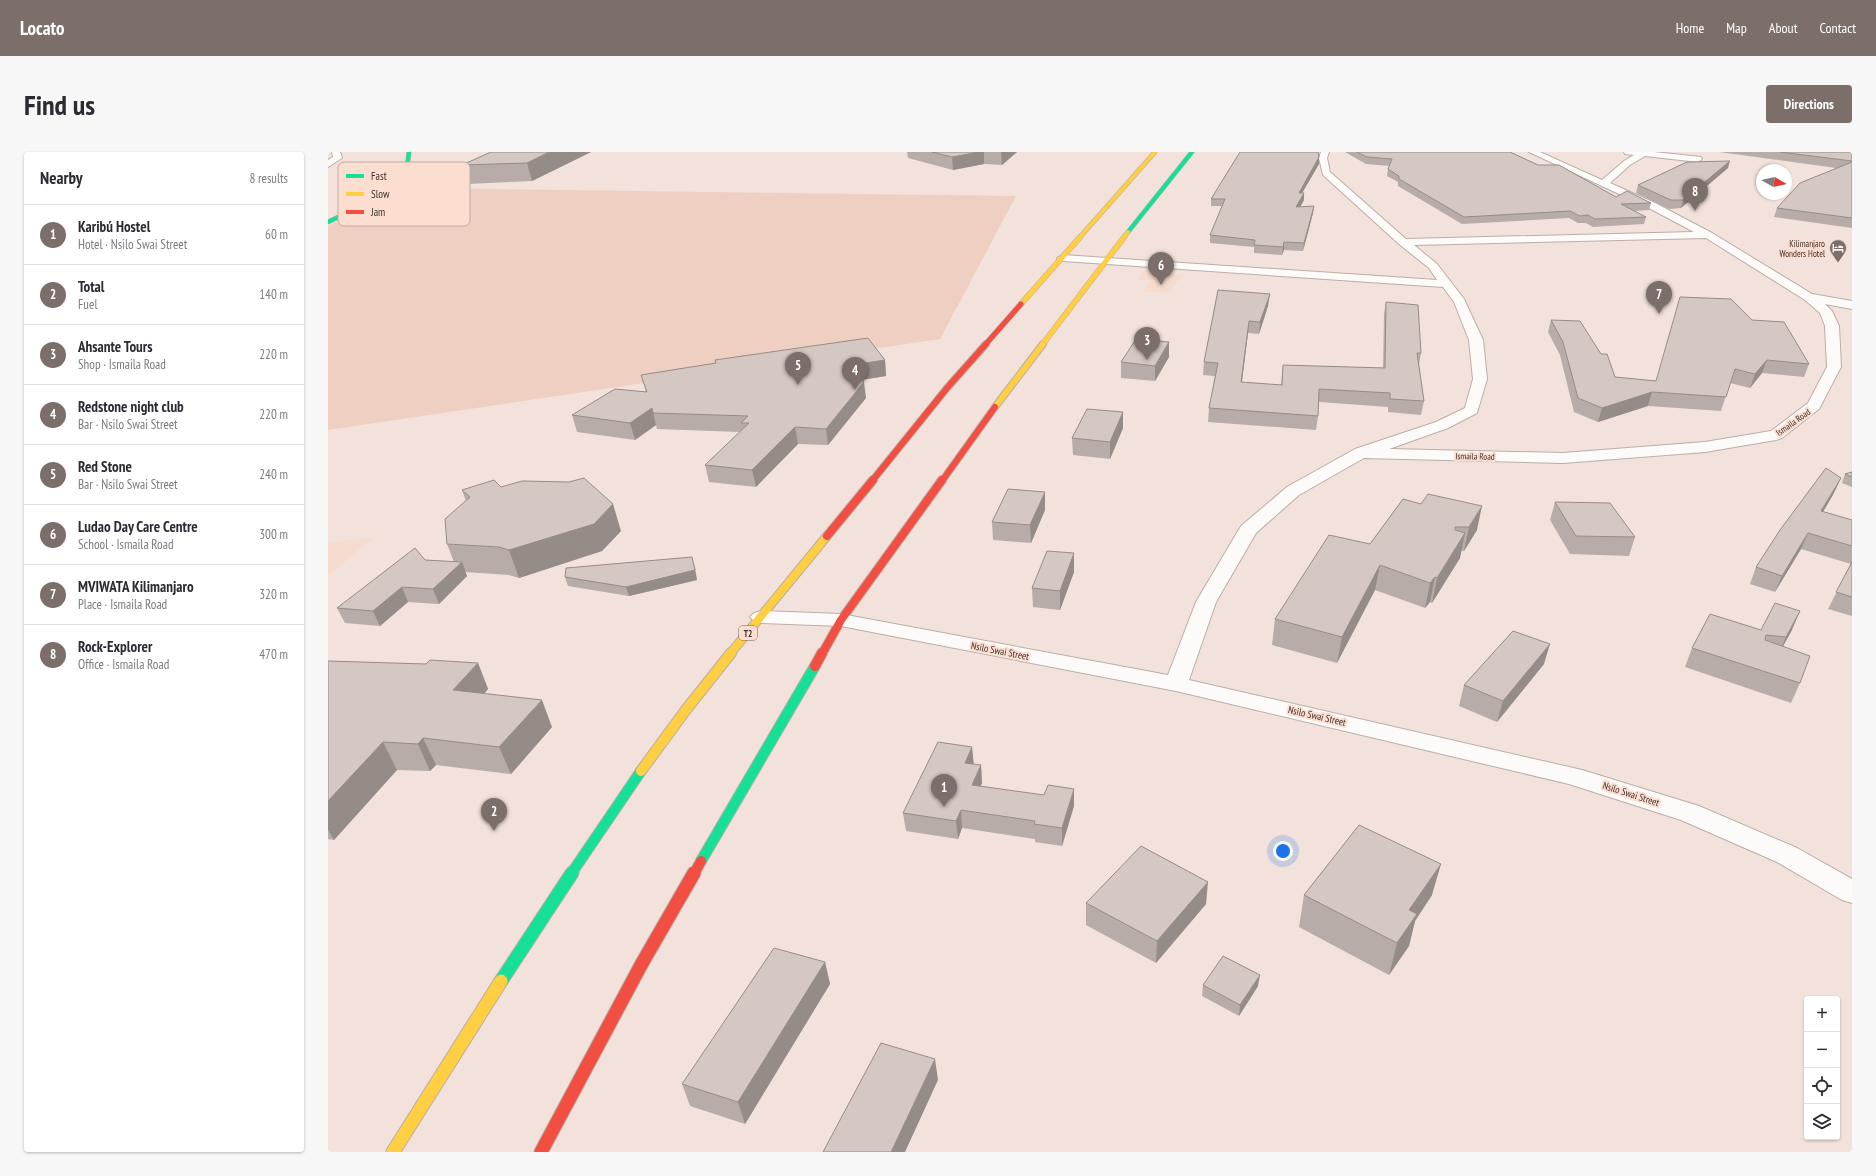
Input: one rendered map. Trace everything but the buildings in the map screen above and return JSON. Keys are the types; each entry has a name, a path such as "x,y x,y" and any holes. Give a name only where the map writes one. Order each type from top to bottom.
{"main road":[{"path":"408,162 409,152"},
{"name":"T2","path":"393,1152 551,903 658,747 761,617 947,388 1155,152"},
{"path":"541,1152 642,965 841,620 1003,396 1104,261 1192,152"},
{"path":"328,222 338,217"}],"street":[{"path":"328,164 338,158 336,152"},
{"path":"1176,684 1206,602 1248,530 1293,491 1361,453 1442,425 1472,410 1480,379 1476,340 1460,302 1432,266 1326,173 1323,158 1325,152"},
{"name":"Ismaila Road","path":"1361,453 1563,458 1705,447 1776,435 1814,406 1834,367 1832,326 1826,311 1809,296 1708,235 1651,205 1533,152"},
{"path":"1628,152 1698,159"},
{"path":"1603,184 1627,163 1644,153"},
{"path":"1403,242 1708,235"},
{"path":"1062,258 1446,284"},
{"path":"1809,296 1852,305"},
{"name":"Nsilo Swai Street","path":"761,617 841,620 1176,684 1573,776 1690,813 1787,855 1852,892"}],"shaded area":[{"path":"470,189 1016,196 940,339 328,430 328,226 338,221 338,226 470,226"},
{"path":"1144,271 1182,275 1169,293 1144,291 1152,280 1138,279"},
{"path":"373,538 328,576 328,542"}],"traffic: fast":[{"path":"408,162 409,152"},
{"path":"1128,232 1192,152"},
{"path":"328,222 338,217"},
{"path":"701,861 815,666"},
{"path":"501,981 551,903 641,771"}],"traffic: slow":[{"path":"1021,304 1155,152"},
{"path":"995,407 1128,232"},
{"path":"641,771 708,681 827,536"},
{"path":"393,1152 501,981"}],"traffic: jam":[{"path":"827,536 947,388 1021,304"},
{"path":"815,666 841,620 995,407"},
{"path":"541,1152 641,965 701,861"}],"place":[{"name":"Rock-Explorer","path":"1695,211"},
{"name":"Kilimanjaro Wonders Hotel","path":"1838,263"},
{"name":"Ludao Day Care Centre","path":"1161,285"},
{"name":"MVIWATA Kilimanjaro","path":"1659,314"},
{"name":"Ahsante Tours","path":"1147,360"},
{"name":"Red Stone","path":"798,385"},
{"name":"Redstone night club","path":"855,390"},
{"name":"Karibú Hostel","path":"944,807"},
{"name":"Total","path":"494,831"}]}
